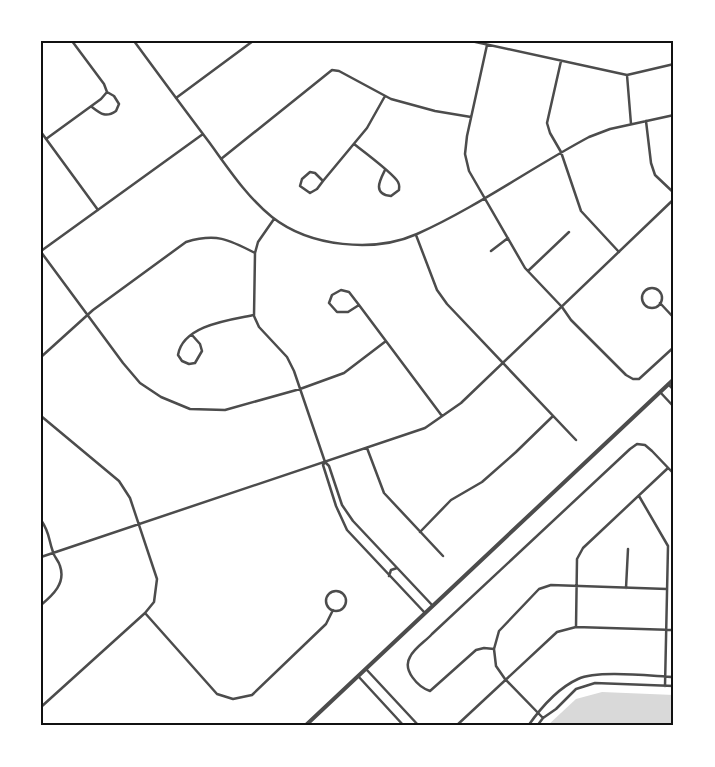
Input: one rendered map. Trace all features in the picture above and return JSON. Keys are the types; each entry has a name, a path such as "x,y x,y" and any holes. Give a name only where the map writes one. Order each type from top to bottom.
{"street":[{"path":"72,41 104,84 107,92 114,96 118,104 116,111 110,115 102,115 91,106"},
{"path":"134,41 202,134 252,198 274,219 300,233 337,243 363,245 389,243 416,235 485,198 589,137 610,129 674,115"},
{"path":"176,98 253,41"},
{"path":"471,41 628,75 674,64"},
{"path":"487,45 465,154 469,170 528,271 562,307 571,320 626,375 633,379 639,379 674,347"},
{"path":"561,60 547,123 550,133 561,152 580,211 619,252"},
{"path":"221,159 332,70 339,71 385,96 435,111 471,117"},
{"path":"628,75 631,124"},
{"path":"46,139 107,92"},
{"path":"324,181 315,173 310,172 302,179 300,186 310,194 317,189 324,181 367,128 385,96"},
{"path":"646,121 655,175 674,193"},
{"path":"41,132 98,210"},
{"path":"202,134 41,251 123,363 140,383 161,397 190,409 225,410 300,389 344,372 386,341"},
{"path":"354,144 398,180 397,192 391,196 384,194 379,188 379,182 385,170"},
{"path":"41,557 425,428 461,403 674,199"},
{"path":"671,202 674,206"},
{"path":"274,219 258,242 255,253 254,315 259,327 286,357 294,370 324,462 323,465 336,506 347,530 424,614"},
{"path":"528,271 569,232"},
{"path":"416,235 437,290 447,304 576,440"},
{"path":"41,357 88,315 186,242 203,237 231,240 255,253"},
{"path":"491,251 508,238"},
{"path":"652,287 659,291 662,299 660,304 652,308 644,304 642,296 644,291 652,287"},
{"path":"359,305 348,312 337,312 330,303 332,295 341,290 349,292 359,305 410,373 442,416"},
{"path":"660,304 674,318"},
{"path":"192,335 200,344 202,351 195,362 189,364 182,361 178,355 180,347 192,335 211,324 254,315"},
{"path":"306,726 674,379"},
{"path":"668,384 674,390"},
{"path":"660,392 674,407"},
{"path":"41,416 119,481 130,498 157,579 154,602 145,613 41,707"},
{"path":"420,532 451,500 482,482 553,416"},
{"path":"494,649 484,648 476,650 430,691 416,682 410,673 408,665 409,657 630,449 637,444 645,446 674,474"},
{"path":"366,448 384,493 443,556"},
{"path":"324,462 329,466 342,505 353,521 433,606"},
{"path":"576,627 577,559 583,548 668,468"},
{"path":"639,496 668,546 665,686"},
{"path":"41,520 48,530 53,553 61,567 61,584 41,605"},
{"path":"626,588 628,549"},
{"path":"389,576 391,570 397,568"},
{"path":"543,718 505,679 496,666 494,649 499,630 539,590 551,585 667,589"},
{"path":"333,591 340,592 346,599 344,606 339,610 333,610 326,604 326,597 333,591"},
{"path":"145,613 217,694 233,699 252,695 326,624 333,610"},
{"path":"456,726 557,632 576,627 674,630"},
{"path":"366,669 419,726"},
{"path":"528,726 538,712 568,685 579,678 591,675 674,676"},
{"path":"358,676 404,726"},
{"path":"537,726 543,718 556,709 576,689 595,683 674,686"}],"shaded area":[{"path":"602,692 674,695 674,726 547,726 576,699"}]}
